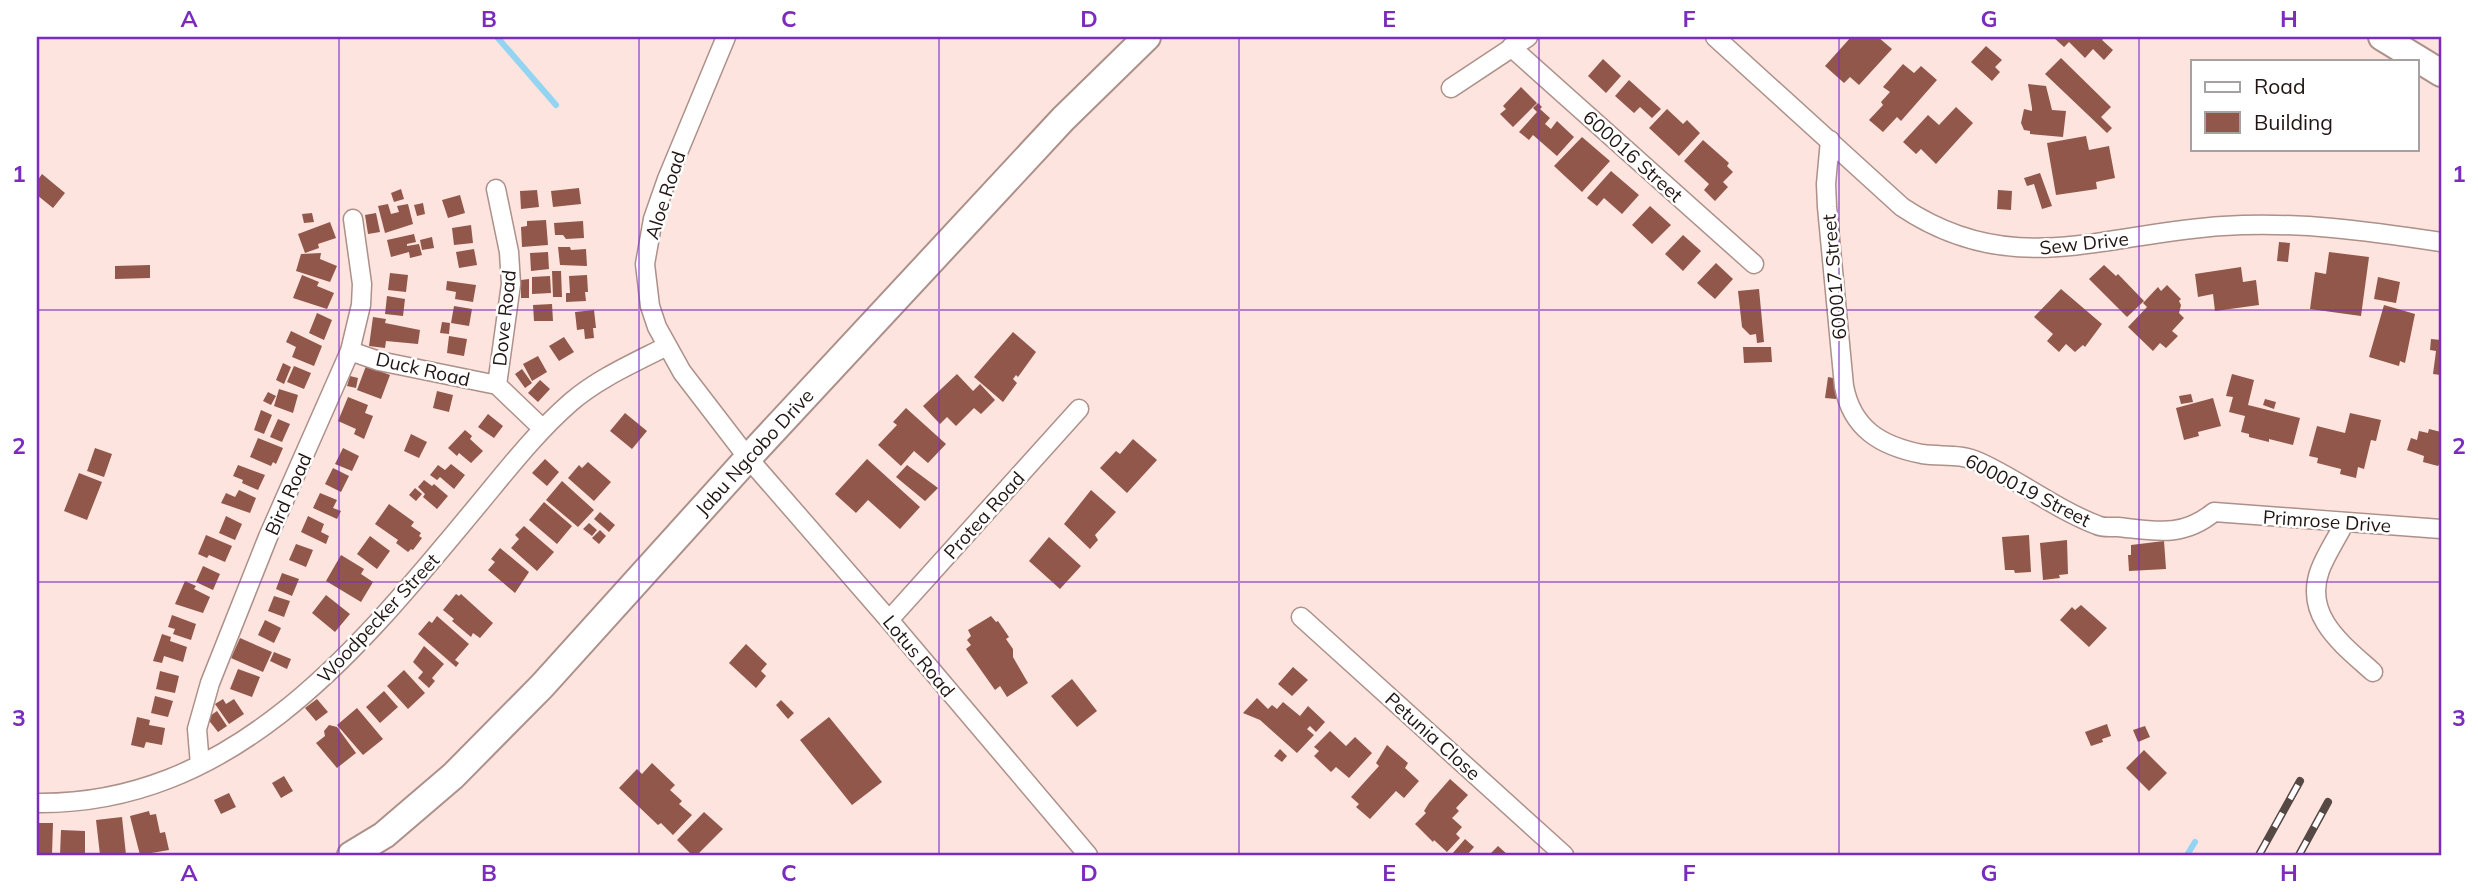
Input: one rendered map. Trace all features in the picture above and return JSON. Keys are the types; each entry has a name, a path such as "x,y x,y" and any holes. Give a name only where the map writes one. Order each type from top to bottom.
{"main road":[{"name":"Jabu Ngcobo Drive","path":"351,855 384,835 453,776 542,686 748,458 1063,119 1147,37"},
{"path":"2382,37 2441,73"}],"street":[{"name":"Aloe Road","path":"726,37 667,179 648,243 645,264 650,306 667,346 682,372 748,458"},
{"path":"1451,88 1528,37"},
{"name":"Sew Drive","path":"1715,37 1902,207 1955,235 2000,247 2061,248 2220,226 2274,225 2345,228 2441,242"},
{"name":"600016 Street","path":"1511,47 1754,264"},
{"name":"600017 Street","path":"1830,140 1827,208 1844,386 1851,412"},
{"name":"Dove Road","path":"496,189 509,252 511,284 497,385 543,429"},
{"name":"Bird Road","path":"200,765 197,729 210,683 268,537 350,351 361,305 362,284 353,219"},
{"name":"Woodpecker Street","path":"37,803 104,796 144,788 200,765 244,741 279,716 310,691 348,654 543,429 587,390 667,346"},
{"name":"Duck Road","path":"350,351 379,361 497,385"},
{"name":"Protea Road","path":"889,620 1079,409"},
{"name":"6000019 Street","path":"1851,412 1868,432 1890,445 1923,454 1964,455 2101,527 2148,532 2171,531 2199,523 2214,512"},
{"name":"Lotus Road","path":"748,458 1088,855"},
{"name":"Primrose Drive","path":"2214,512 2441,529"},
{"path":"2345,522 2320,571 2318,607 2325,625 2333,635 2373,673"},
{"name":"Petunia Close","path":"1301,617 1564,855"}],"building":[{"path":"1851,37 1878,37 1892,49 1859,85 1850,77 1844,83 1825,66"},
{"path":"2053,37 2105,37 2102,40 2113,50 2104,60 2093,49 2085,58 2069,42 2064,47"},
{"path":"1986,46 2002,60 1995,67 2000,72 1992,81 1971,62"},
{"path":"2061,58 2111,107 2101,117 2112,128 2107,133 2045,74"},
{"path":"1603,59 1621,76 1606,93 1588,76"},
{"path":"1903,64 1914,73 1921,66 1937,80 1901,121 1897,117 1883,132 1869,120 1883,105 1881,102 1890,92 1883,87"},
{"path":"1629,80 1661,109 1652,118 1640,107 1634,113 1615,96"},
{"path":"2028,84 2046,86 2052,110 2066,111 2063,137 2030,134 2030,131 2024,130 2021,123 2024,109 2032,111"},
{"path":"1521,87 1537,103 1513,127 1500,114 1506,109 1503,106"},
{"path":"1538,103 1542,107 1540,109 1550,118 1545,124 1551,129 1557,121 1574,137 1557,156 1533,135 1529,140 1519,132 1537,112 1533,108"},
{"path":"1956,107 1973,123 1936,164 1921,149 1916,154 1903,142 1928,115 1939,125"},
{"path":"1667,109 1683,124 1687,120 1700,133 1679,156 1649,128"},
{"path":"2086,136 2089,150 2109,146 2115,178 2096,182 2097,189 2056,195 2047,143"},
{"path":"1582,137 1610,161 1582,192 1554,166"},
{"path":"1703,140 1729,163 1727,166 1733,172 1723,182 1728,187 1715,201 1704,190 1709,184 1684,161"},
{"path":"1611,171 1639,195 1622,214 1604,198 1597,206 1587,198"},
{"path":"2040,173 2052,206 2042,209 2034,184 2027,186 2024,178"},
{"path":"42,174 65,193 53,208 37,195 37,181"},
{"path":"579,188 581,204 553,207 551,191"},
{"path":"401,189 404,199 394,202 391,193"},
{"path":"537,190 539,207 521,209 520,191"},
{"path":"1998,190 2012,191 2011,210 1997,209"},
{"path":"460,195 465,213 448,218 442,200"},
{"path":"423,203 425,214 417,216 414,205"},
{"path":"388,204 391,214 399,212 397,206 408,204 413,224 385,233 378,206"},
{"path":"1650,206 1671,225 1652,244 1632,225"},
{"path":"312,213 314,222 304,223 302,214"},
{"path":"376,213 380,232 368,234 365,215"},
{"path":"546,220 548,245 522,247 521,227 527,226 527,221"},
{"path":"583,221 584,238 566,239 563,235 555,235 554,223"},
{"path":"330,222 336,238 318,244 319,248 305,253 298,234"},
{"path":"471,225 473,243 454,245 452,228"},
{"path":"414,234 416,242 407,246 419,244 422,255 410,258 409,252 391,257 387,240"},
{"path":"1683,235 1701,251 1683,271 1665,254"},
{"path":"432,237 434,248 422,250 420,240"},
{"path":"2279,242 2290,243 2288,262 2277,261"},
{"path":"558,247 586,249 587,266 560,265"},
{"path":"474,249 477,265 459,268 456,252"},
{"path":"548,252 549,269 531,271 530,253"},
{"path":"2329,252 2369,257 2361,316 2310,309 2315,272 2326,274"},
{"path":"321,253 320,259 337,266 330,282 296,271 301,254"},
{"path":"1716,263 1733,279 1715,299 1697,283"},
{"path":"150,265 150,278 115,279 115,266"},
{"path":"2104,265 2116,276 2118,274 2144,301 2127,317 2089,279"},
{"path":"2241,267 2243,282 2256,280 2259,305 2215,311 2213,294 2198,297 2195,274"},
{"path":"552,271 561,271 562,297 553,297"},
{"path":"390,273 408,275 406,292 388,290"},
{"path":"302,275 319,282 317,286 334,293 327,309 293,298"},
{"path":"587,275 586,301 566,302 566,293 570,293 569,276"},
{"path":"550,276 551,293 532,294 532,277"},
{"path":"2378,277 2400,282 2396,303 2374,299"},
{"path":"529,279 529,298 521,298 521,280"},
{"path":"447,281 476,285 473,302 455,299 456,292 446,290"},
{"path":"2167,285 2181,299 2179,313 2184,318 2172,331 2178,336 2166,348 2160,343 2153,351 2128,327 2147,307 2143,303 2158,287 2161,291"},
{"path":"1759,289 1764,342 1757,343 1756,334 1750,335 1742,327 1738,291"},
{"path":"2061,289 2102,324 2085,347 2083,345 2075,352 2066,344 2059,352 2047,341 2053,334 2034,317"},
{"path":"387,296 405,299 403,316 385,314"},
{"path":"552,304 553,321 534,321 533,305"},
{"path":"2384,305 2415,314 2405,363 2400,361 2399,366 2369,357"},
{"path":"454,306 472,309 469,326 451,323"},
{"path":"594,310 594,338 585,339 584,329 577,330 575,312"},
{"path":"317,313 332,320 324,340 309,333"},
{"path":"373,317 386,319 385,323 420,330 418,344 386,341 385,348 369,346"},
{"path":"442,322 450,323 449,334 440,333"},
{"path":"291,331 322,346 314,366 292,357 296,347 286,342"},
{"path":"1013,332 1036,352 1018,377 1016,375 1013,379 1017,383 1003,402 974,377"},
{"path":"449,336 467,339 464,356 447,353"},
{"path":"564,337 574,352 559,361 549,346"},
{"path":"2431,339 2441,340 2441,375 2433,374 2436,351 2430,350"},
{"path":"1743,347 1771,347 1772,362 1744,363"},
{"path":"538,356 547,372 532,381 523,364"},
{"path":"283,363 291,367 284,384 276,380"},
{"path":"294,366 311,373 304,389 287,382"},
{"path":"366,366 390,375 381,399 357,390"},
{"path":"522,369 532,383 525,388 515,374"},
{"path":"957,374 973,391 980,384 995,400 981,414 974,408 956,426 947,417 940,424 923,406"},
{"path":"2232,374 2254,380 2248,405 2300,418 2293,445 2249,437 2249,434 2241,432 2245,416 2229,412 2233,397 2226,396"},
{"path":"350,376 358,378 356,388 347,386"},
{"path":"1828,377 1838,379 1836,399 1825,398"},
{"path":"540,380 550,389 538,402 528,393"},
{"path":"279,389 298,395 293,413 274,406"},
{"path":"437,391 453,395 449,412 433,408"},
{"path":"268,392 276,396 271,405 263,401"},
{"path":"2191,394 2193,402 2181,404 2179,396"},
{"path":"348,397 368,405 365,413 373,416 364,439 354,434 356,429 338,421"},
{"path":"2213,398 2221,426 2198,432 2199,436 2184,440 2176,408"},
{"path":"2265,399 2276,402 2274,409 2263,405"},
{"path":"906,408 946,444 928,463 914,451 901,466 878,445 897,425 893,422"},
{"path":"261,410 272,415 264,434 254,430"},
{"path":"625,413 647,431 632,449 610,431"},
{"path":"2350,413 2381,420 2376,441 2371,440 2364,469 2358,467 2356,478 2340,474 2341,469 2317,463 2318,458 2309,456 2317,426 2345,433"},
{"path":"488,414 503,426 494,438 478,427"},
{"path":"278,419 290,424 282,442 270,437"},
{"path":"2429,429 2441,432 2441,461 2438,466 2423,462 2424,456 2407,450 2411,438 2417,440 2419,431 2428,433"},
{"path":"465,430 483,451 471,463 448,448"},
{"path":"411,434 427,442 419,458 404,451"},
{"path":"258,438 283,448 276,464 273,462 271,466 250,457"},
{"path":"1133,439 1157,460 1127,493 1100,468 1116,451 1120,454"},
{"path":"95,448 112,454 104,477 87,471"},
{"path":"343,448 359,456 352,471 335,464"},
{"path":"545,459 559,472 547,486 532,473"},
{"path":"867,459 920,507 900,529 868,500 856,513 835,494"},
{"path":"588,462 611,482 594,501 568,478 579,465 582,468"},
{"path":"451,464 465,475 454,489 440,477 437,480 430,475 438,465 445,470"},
{"path":"238,465 265,475 258,490 233,476"},
{"path":"907,465 938,488 925,501 896,477"},
{"path":"333,468 349,476 341,492 325,484"},
{"path":"79,473 102,482 87,520 64,511"},
{"path":"424,480 432,486 434,484 448,496 437,509 423,497 425,494 418,487"},
{"path":"562,481 594,510 578,527 546,500"},
{"path":"415,488 422,494 416,501 409,495"},
{"path":"239,490 256,498 250,513 221,503 226,493 235,497"},
{"path":"1091,490 1116,512 1095,535 1098,540 1090,549 1064,524"},
{"path":"320,493 337,500 333,508 341,511 337,519 313,508"},
{"path":"544,502 572,526 557,544 529,520"},
{"path":"389,504 414,522 411,526 421,533 419,536 422,538 413,550 408,552 396,543 398,540 375,524"},
{"path":"600,512 615,525 609,532 594,519"},
{"path":"226,516 242,524 235,540 219,533"},
{"path":"308,516 324,524 321,532 329,536 326,544 301,532"},
{"path":"589,523 597,530 592,536 583,529"},
{"path":"524,526 554,552 537,571 511,548 519,539 515,535"},
{"path":"600,530 606,536 599,544 592,538"},
{"path":"206,535 232,546 225,562 209,555 207,558 198,554"},
{"path":"2029,535 2031,572 2015,573 2014,570 2005,570 2002,537"},
{"path":"370,536 390,551 377,569 357,554"},
{"path":"1049,537 1081,566 1060,589 1029,561"},
{"path":"2067,540 2068,574 2043,580 2040,543"},
{"path":"2164,541 2166,569 2129,571 2128,555 2131,555 2131,545"},
{"path":"296,544 313,550 306,567 289,560"},
{"path":"500,548 529,572 515,593 488,570 495,562 491,559"},
{"path":"341,555 364,569 361,574 373,582 361,602 326,581"},
{"path":"203,566 220,574 213,590 196,582"},
{"path":"282,573 299,579 292,596 276,589"},
{"path":"185,581 210,597 203,613 175,604"},
{"path":"456,594 461,594 493,623 480,638 473,633 471,637 443,610"},
{"path":"326,595 350,614 335,632 312,613"},
{"path":"274,596 290,601 284,617 268,611"},
{"path":"2081,605 2107,628 2089,647 2060,620 2072,607 2075,610"},
{"path":"172,615 196,624 191,640 173,634 175,629 168,627"},
{"path":"437,616 469,644 455,660 459,663 456,667 418,634"},
{"path":"991,616 1009,637 1006,639 1013,649 1013,657 1028,683 1007,697 1000,686 995,690 966,649 971,645 967,640 971,636 968,630"},
{"path":"265,620 281,628 274,643 258,635"},
{"path":"162,634 171,637 170,641 187,647 183,662 164,656 162,663 153,661"},
{"path":"240,638 272,652 263,672 231,658"},
{"path":"746,644 767,664 761,671 766,676 756,688 729,663"},
{"path":"424,646 444,664 432,678 435,681 429,688 418,678 423,672 413,662"},
{"path":"274,652 291,659 287,669 270,661"},
{"path":"1293,667 1308,680 1292,696 1278,684"},
{"path":"238,669 260,677 252,697 230,689"},
{"path":"404,670 425,693 408,709 387,686"},
{"path":"160,671 179,676 175,693 156,689"},
{"path":"1072,679 1097,711 1077,727 1051,696"},
{"path":"384,691 398,707 380,723 366,707"},
{"path":"155,696 173,701 168,717 151,713"},
{"path":"1257,698 1268,709 1272,705 1277,709 1283,702 1300,716 1308,706 1325,722 1316,732 1310,726 1307,729 1314,735 1297,753 1260,720 1243,713"},
{"path":"223,699 226,704 234,699 244,714 229,724 215,704"},
{"path":"317,699 328,712 316,721 305,708"},
{"path":"781,700 794,713 788,719 776,705"},
{"path":"357,708 383,739 363,755 337,725"},
{"path":"217,711 227,726 218,732 207,718"},
{"path":"137,717 150,720 149,725 165,728 162,745 146,742 144,748 131,745"},
{"path":"829,717 882,782 852,805 800,740"},
{"path":"2107,724 2111,736 2091,746 2085,732"},
{"path":"329,725 337,727 356,753 337,768 316,743 325,736 324,731"},
{"path":"2145,726 2150,737 2138,742 2133,730"},
{"path":"1330,731 1346,746 1355,737 1372,753 1349,778 1336,767 1331,772 1314,756 1319,751 1314,747"},
{"path":"1387,745 1408,763 1405,768 1419,781 1404,798 1396,791 1370,819 1356,807 1359,804 1351,797 1379,766 1376,763"},
{"path":"1280,749 1287,756 1282,762 1274,756"},
{"path":"2144,750 2167,773 2149,791 2126,768"},
{"path":"652,763 675,785 670,790 682,801 679,804 692,815 673,835 661,823 658,825 619,788 637,769 642,774"},
{"path":"284,776 293,791 281,798 272,783"},
{"path":"1450,779 1468,795 1456,808 1459,811 1452,818 1462,827 1456,834 1460,838 1447,852 1415,824"},
{"path":"229,793 236,807 221,814 214,800"},
{"path":"149,811 150,815 156,814 160,833 165,832 169,850 140,855 130,816"},
{"path":"704,812 723,829 697,855 692,855 677,840"},
{"path":"122,817 126,855 100,855 96,820"},
{"path":"37,823 53,823 52,855 37,855"},
{"path":"61,830 85,831 85,855 60,855"},
{"path":"1465,839 1474,847 1467,855 1453,855 1452,854"},
{"path":"1498,846 1508,855 1489,855"}],"waterway":[{"path":"497,37 556,105"},
{"path":"2187,855 2195,842"}],"railway":[{"path":"2259,855 2300,781"},
{"path":"2299,855 2328,802"}]}
